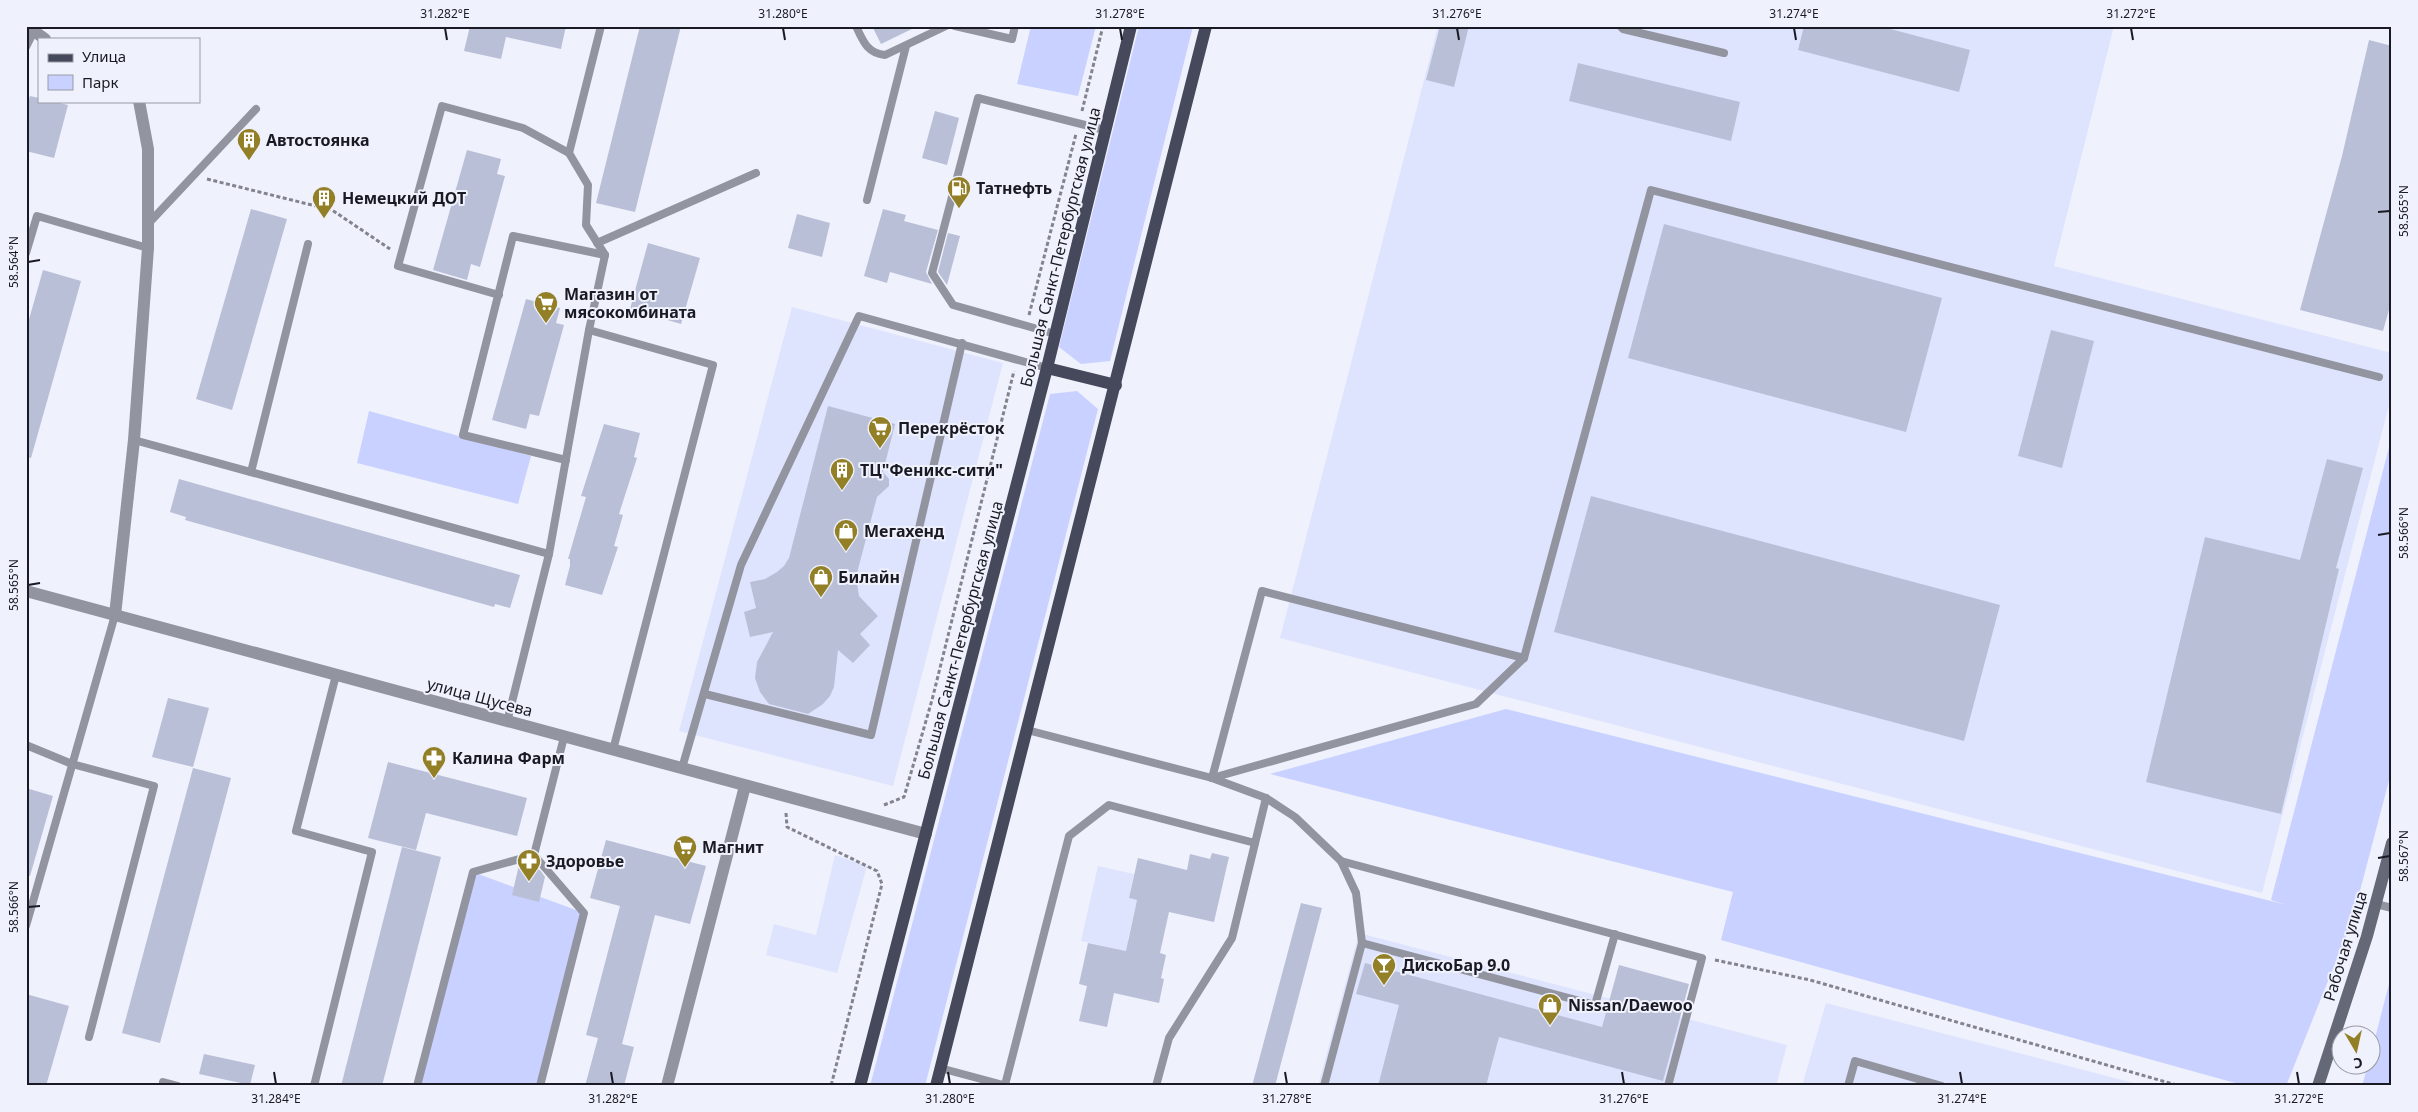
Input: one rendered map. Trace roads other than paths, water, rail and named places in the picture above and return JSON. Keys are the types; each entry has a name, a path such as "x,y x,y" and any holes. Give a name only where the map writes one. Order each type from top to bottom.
{"main road":[{"name":"Большая Санкт-Петербургская улица","path":"860,1086 1047,368 1131,26"},
{"path":"936,1086 1206,26"},
{"path":"1047,368 1116,385"},
{"name":"Рабочая улица","path":"2318,1086 2376,904 2392,843"}],"street":[{"path":"30,28 44,38"},
{"path":"115,615 134,440 148,248 148,149 138,102"},
{"name":"улица Щусева","path":"26,591 926,834"},
{"path":"666,1086 744,786"}],"lane":[{"path":"569,152 601,26"},
{"path":"856,26 867,47 876,54 885,55 946,26"},
{"path":"955,26 1012,40 1015,26"},
{"path":"1620,26 1623,29 1724,53"},
{"path":"26,47 30,28"},
{"path":"867,200 906,46"},
{"path":"1055,334 953,305 932,273 978,98 1105,130"},
{"path":"499,295 398,266 442,106 523,128 569,152 588,185 586,225 605,255 589,330 549,554 507,722"},
{"path":"148,224 256,109"},
{"path":"597,243 756,173"},
{"path":"1212,778 1476,704 1524,658 1651,190 2380,378"},
{"path":"26,253 37,216 148,248"},
{"path":"566,460 463,435 513,236 605,255"},
{"path":"251,472 308,244"},
{"path":"682,768 741,565 859,316 1047,368"},
{"path":"589,330 713,365 614,750"},
{"path":"705,694 871,736 962,343"},
{"path":"134,440 549,554"},
{"path":"1212,778 1262,591 1524,658"},
{"path":"26,926 115,615"},
{"path":"314,1086 372,852 296,832 336,675"},
{"path":"1027,730 1212,778 1266,798 1295,817 1340,861 1356,893 1362,943 1324,1086"},
{"path":"534,855 564,737"},
{"path":"26,745 72,764 154,786 89,1038"},
{"path":"1156,1086 1169,1038 1232,938 1266,798"},
{"path":"940,1068 1006,1085 1069,836 1108,805 1254,843"},
{"path":"417,1086 473,872 534,855"},
{"path":"534,855 584,913 540,1086"},
{"path":"1340,861 1702,958 1668,1086"},
{"path":"2376,904 2392,908"},
{"path":"1362,943 1595,1005 1615,934"},
{"path":"1848,1086 1855,1061 1942,1086"},
{"path":"163,1082 178,1086"}],"place":[{"name":"Автостоянка","path":"249,161"},
{"name":"Татнефть","path":"959,209"},
{"name":"Немецкий ДОТ","path":"324,219"},
{"name":"Магазин от мясокомбината","path":"546,324"},
{"name":"Перекрёсток","path":"880,449"},
{"name":"ТЦ\"Феникс-сити\"","path":"842,491"},
{"name":"Мегахенд","path":"846,552"},
{"name":"Билайн","path":"821,598"},
{"name":"Калина Фарм","path":"434,779"},
{"name":"Магнит","path":"685,868"},
{"name":"Здоровье","path":"529,882"},
{"name":"ДискоБар 9.0","path":"1384,986"},
{"name":"Nissan/Daewoo","path":"1550,1026"}]}
